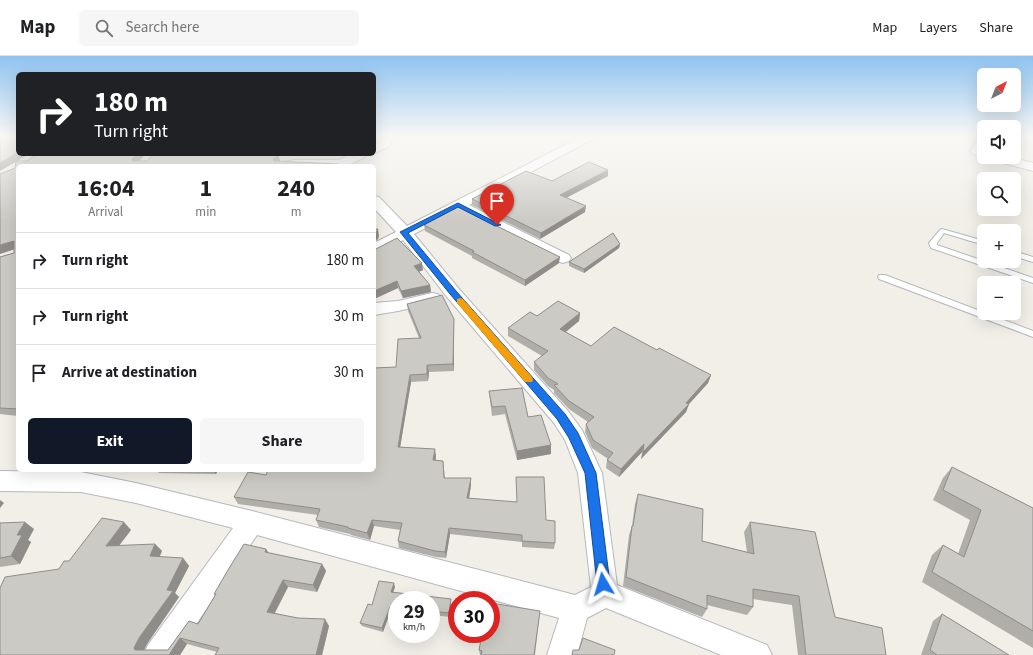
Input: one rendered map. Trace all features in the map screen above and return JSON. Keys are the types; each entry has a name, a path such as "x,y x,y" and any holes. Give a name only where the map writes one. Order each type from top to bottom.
{"street":[{"path":"376,248 535,165"},
{"path":"376,202 404,232 453,293 561,416 574,436 590,473 605,594"},
{"path":"458,205 563,258"},
{"path":"376,308 411,304 453,293"},
{"path":"0,481 33,476 82,482 136,493 252,522 576,609 605,594 756,655"},
{"path":"158,655 252,522"},
{"path":"562,655 576,609"}],"lane":[{"path":"977,241 942,231 933,243 934,246 943,250 977,262"},
{"path":"1021,256 1033,260"},
{"path":"995,268 1033,281"},
{"path":"882,277 1033,334"}],"building":[{"path":"16,165 16,409 0,408 0,257 14,253 14,241 0,245 0,174 15,168"},
{"path":"583,165 596,165 608,170 560,195 586,206 541,233 472,199 526,171 552,181"},
{"path":"458,207 560,257 525,280 424,225"},
{"path":"613,233 620,244 584,269 569,262"},
{"path":"397,238 422,263 414,266 430,285 401,291 397,281 376,290 376,249"},
{"path":"442,295 454,319 453,364 427,365 427,374 410,375 398,447 435,449 433,460 443,461 444,478 471,478 467,498 517,502 516,477 544,477 546,520 555,521 555,543 522,541 522,535 449,528 445,552 435,551 398,541 402,523 372,520 367,533 316,520 320,509 234,497 248,472 266,475 267,472 376,472 376,368 396,367 398,339 421,338 407,304"},
{"path":"558,301 580,313 560,329 591,346 614,327 657,350 659,348 711,375 686,403 689,404 643,452 644,444 621,469 607,460 613,453 593,440 586,424 594,417 569,401 554,385 558,384 548,378 534,362 548,351 508,328 530,312 537,316"},
{"path":"522,388 528,417 541,415 551,445 517,451 505,406 492,407 489,391"},
{"path":"952,467 1033,508 1033,631 932,572 943,545 964,557 981,510 943,490"},
{"path":"638,494 703,509 702,541 754,554 750,522 815,532 835,617 882,628 886,655 806,655 799,596 753,589 753,607 707,595 707,609 626,577 632,526"},
{"path":"102,518 124,522 106,546 155,544 150,556 183,558 167,590 173,591 139,638 134,648 135,650 168,650 189,621 198,624 244,544 266,549 265,552 322,564 313,585 283,580 267,612 298,618 325,619 316,655 215,655 219,648 180,638 169,655 0,655 0,588 5,577 59,569 64,561 69,561"},
{"path":"25,522 17,535 22,535 11,556 0,558 0,523"},
{"path":"379,581 394,583 391,591 388,591 388,612 382,628 360,623 368,604 372,605"},
{"path":"440,598 448,599 448,613 440,612"},
{"path":"500,604 540,611 534,655 481,655 482,651 479,650 480,643 500,643"},
{"path":"942,614 1009,655 937,655 930,650"},
{"path":"583,638 615,650 614,655 572,655 573,650 579,650"}],"slow traffic":[{"path":"460,301 528,380"}],"route":[{"path":"497,225 458,205 404,232 453,293 561,416 574,436 590,473 603,584"}]}
